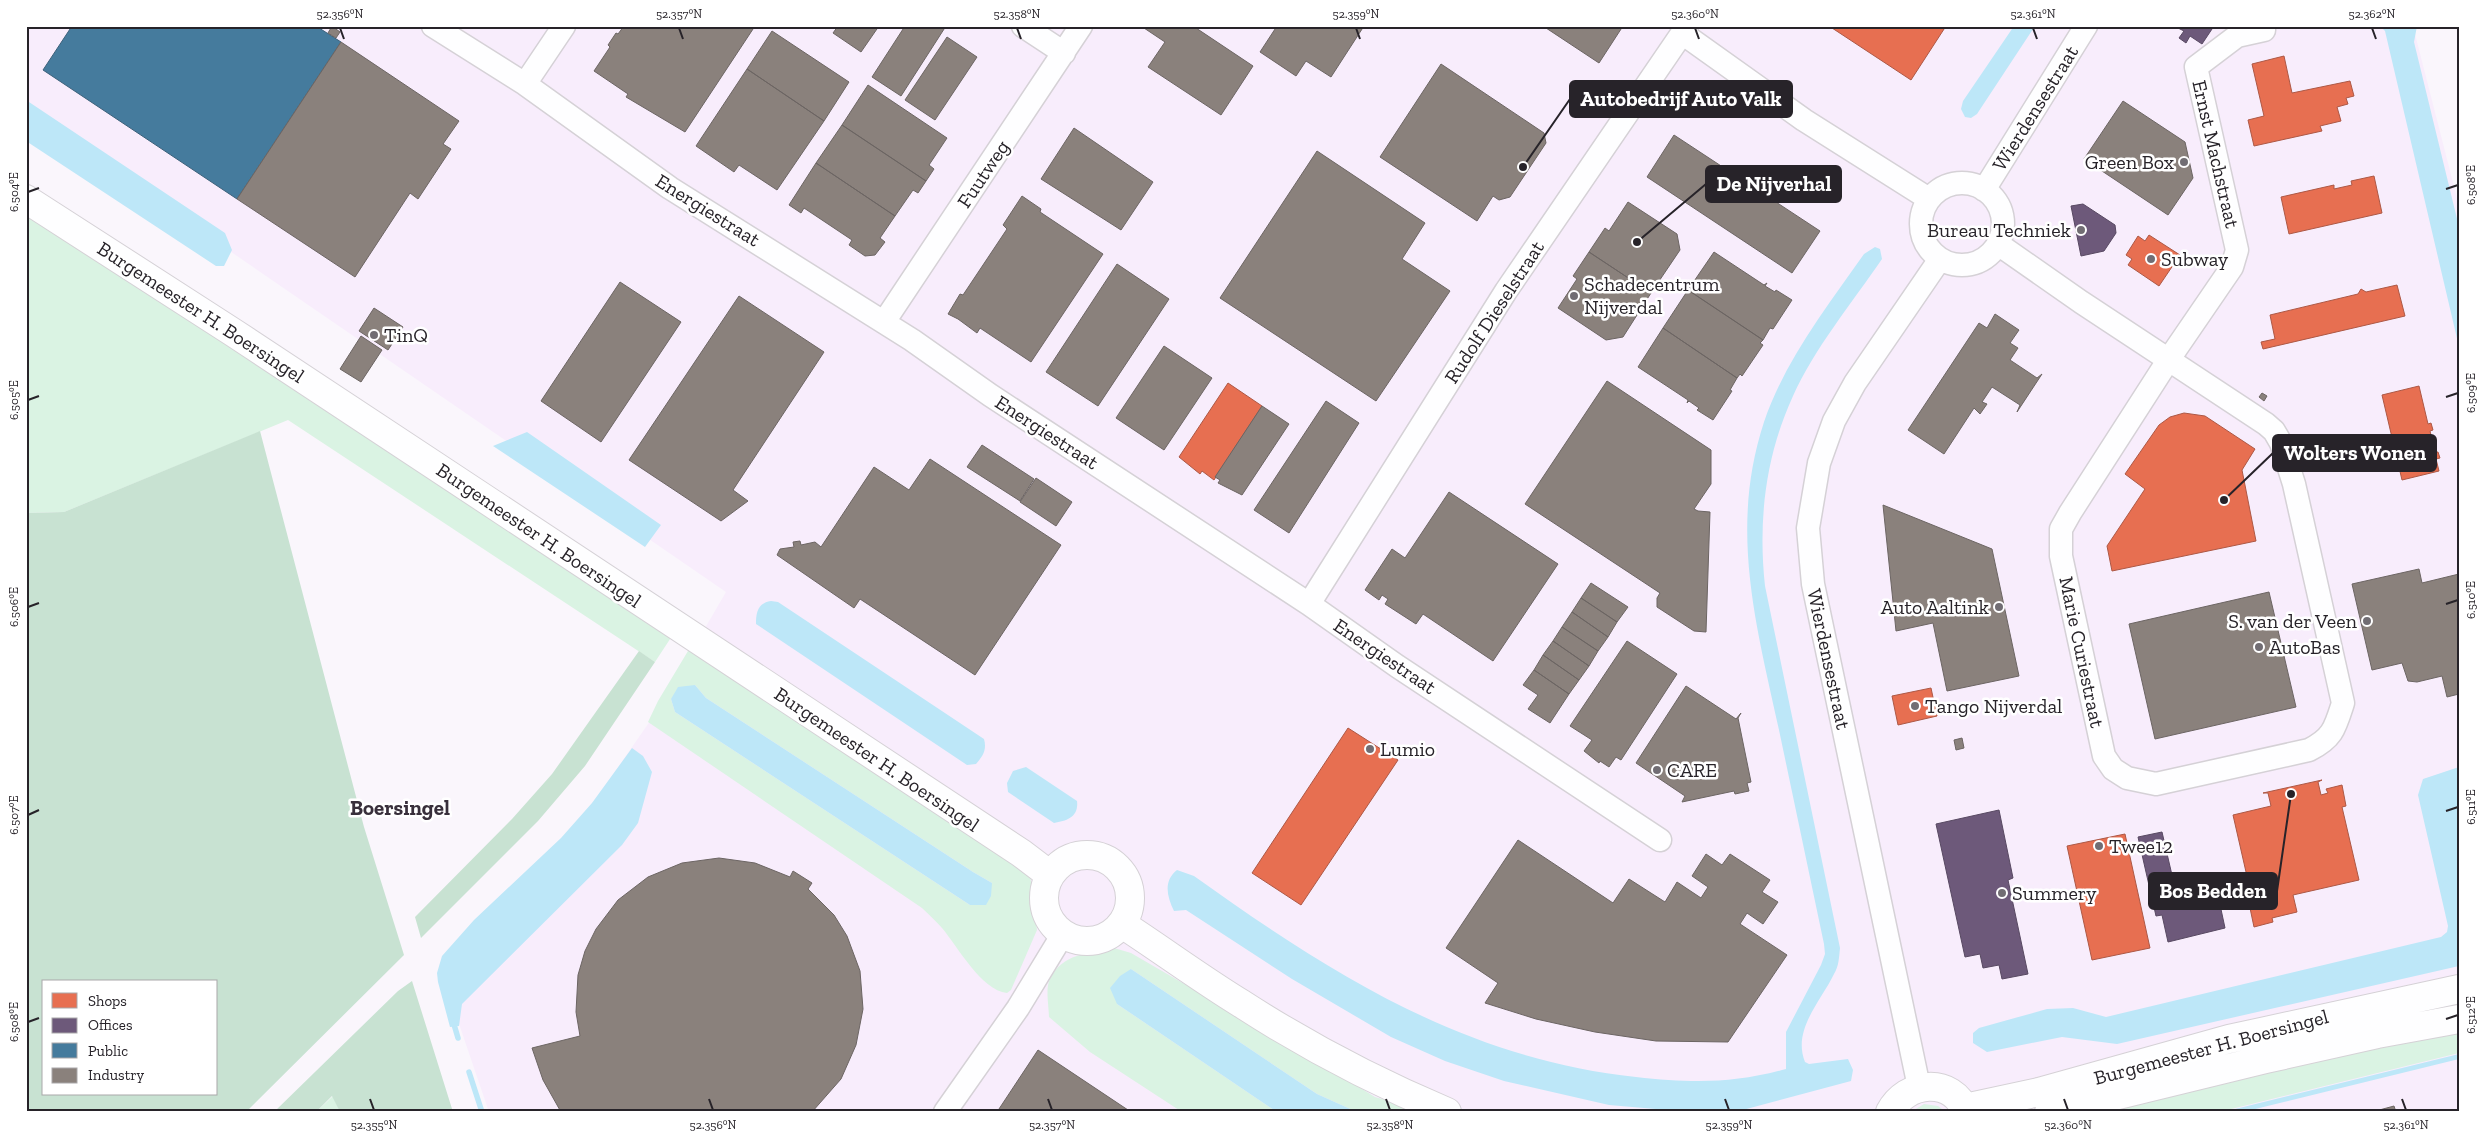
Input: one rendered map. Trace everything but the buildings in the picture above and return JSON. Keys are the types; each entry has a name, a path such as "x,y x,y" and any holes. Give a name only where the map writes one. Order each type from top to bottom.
{"main road":[{"name":"Burgemeester H. Boersingel","path":"26,200 251,343 1020,853 1050,875"},
{"path":"1082,854 1102,857 1111,862 1125,876 1130,895 1130,905 1122,924 1114,932 1094,941 1072,939 1063,934 1054,927 1044,907 1043,896 1050,875 1064,860 1082,854"},
{"path":"1122,924 1242,1005 1312,1046 1398,1091 1447,1112"},
{"name":"Burgemeester H. Boersingel","path":"1965,1110 2039,1092 2229,1039 2459,989"},
{"name":"Burgemeester H. Boersingel","path":"2049,1112 2322,1047 2459,1019"},
{"path":"1890,1112 1894,1102 1904,1093 1919,1087 1933,1086 1946,1090 1956,1097 1965,1110"}],"street":[{"name":"Energiestraat","path":"434,26 525,84 670,188 884,322 990,395 1309,604 1397,666 1660,840"},
{"path":"525,84 564,26"},
{"path":"1024,26 1064,53"},
{"name":"Fuutweg","path":"884,322 1081,26"},
{"name":"Wierdensestraat","path":"1984,190 2086,26"},
{"path":"1684,30 1804,120 1929,199"},
{"name":"Rudolf Dieselstraat","path":"1309,604 1506,291 1684,30"},
{"name":"Ernst Machstraat","path":"2169,359 2232,267 2237,250 2196,67 2236,36 2264,30"},
{"path":"1958,183 1969,184 1984,190 1996,201 2001,212 2003,222 1998,244 1987,256 1972,264 1950,264 1940,259 1925,242 1922,231 1921,220 1929,199 1947,186 1958,183"},
{"path":"1998,244 2169,359"},
{"name":"Wierdensestraat","path":"1919,1087 1813,584 1808,528 1819,463 1834,421 1856,383 1940,259"},
{"name":"Marie Curiestraat","path":"2169,359 2266,424 2282,443 2289,464 2343,703 2336,724 2326,741 2309,750 2156,784 2127,778 2113,769 2104,756 2062,556 2061,529 2169,359"},
{"path":"945,1112 1018,1008 1063,934"}],"shaded area":[{"path":"26,26 2413,26 2459,206 2459,1112 489,1112 441,971 575,829 655,714 726,592 26,111"}],"green space":[{"path":"26,211 674,633 655,662 288,420 64,512 26,513"},
{"path":"260,431 364,827 404,955 246,1112 26,1112 26,513 64,512"},
{"path":"691,646 1030,874 1037,930 1011,990 1007,993 997,990 979,976 942,928 922,908 648,722 658,701","holes":["695,685 706,698 973,872 992,883 970,905 675,712 671,699"]},
{"path":"639,651 655,662 585,766 538,821 421,938 415,917 512,819 552,774"},
{"path":"1114,948 1131,953 1312,1058 1375,1097 1427,1112 1357,1112 1317,1094 1131,969 1117,1004 1277,1112 1182,1112 1090,1052 1049,1017 1048,987 1050,979 1061,964 1077,956"},
{"path":"412,981 453,1112 340,1112 332,1096 316,1112 274,1112 398,991"},
{"path":"2459,1030 2459,1053 2219,1112 2074,1112"},
{"path":"333,1096 340,1112 316,1112"},
{"path":"1924,1104 1938,1106 1946,1112 1911,1112"}],"water":[{"path":"2014,26 2035,26 1977,114 1971,118 1965,117 1961,109 1963,101"},
{"path":"2380,26 2417,26 2414,42 2459,227 2459,347 2385,31"},
{"path":"26,100 225,233 232,250 224,266 216,266 26,141"},
{"path":"1875,247 1880,249 1882,259 1834,326 1812,361 1783,419 1770,466 1763,513 1762,537 1765,586 1840,948 1836,971 1805,1027 1802,1050 1805,1062 1809,1064 1848,1059 1853,1070 1851,1081 1739,1111 1711,1112 1609,1105 1504,1081 1445,1061 1391,1037 1292,979 1186,910 1174,911 1168,895 1168,884 1177,870 1194,876 1297,946 1349,978 1402,1007 1457,1031 1514,1052 1574,1067 1636,1077 1675,1080 1729,1080 1786,1069 1786,1032 1825,954 1755,614 1747,539 1748,500 1754,462 1764,422 1783,377 1808,335 1864,254"},
{"path":"527,432 661,525 645,547 493,446"},
{"path":"771,601 778,602 984,739 985,750 981,758 976,764 967,765 756,624 759,609 763,604"},
{"path":"695,685 706,698 992,883 991,896 986,905 970,905 675,712 671,699 678,687"},
{"path":"632,748 643,756 652,772 638,823 622,845 462,1004 459,1026 450,1027 438,982 437,973 442,956 474,920 561,838 592,803"},
{"path":"1026,767 1077,801 1076,811 1071,817 1054,823 1008,792 1007,783 1013,771"},
{"path":"2459,767 2459,966 2117,1044 2062,1037 1987,1052 1973,1043 1973,1033 1979,1028 2047,1009 2073,1008 2106,1017 2441,937 2447,932 2448,926 2418,795 2423,779"},
{"path":"1131,969 1317,1094 1357,1112 1277,1112 1117,1004 1110,988 1120,976"},
{"path":"2459,1054 2459,1059 2243,1112 2223,1112"}],"waterway":[{"path":"453,1021 458,1038"},
{"path":"469,1072 482,1112"}],"place":[{"name":"Green Box","path":"2184,162"},
{"name":"Autobedrijf Auto Valk","path":"1523,167"},
{"name":"Bureau Techniek","path":"2081,230"},
{"name":"De Nijverhal","path":"1637,242"},
{"name":"Subway","path":"2151,259"},
{"name":"Schadecentrum Nijverdal","path":"1574,296"},
{"name":"TinQ","path":"374,335"},
{"name":"Wolters Wonen","path":"2224,500"},
{"name":"Auto Aaltink","path":"1999,607"},
{"name":"S. van der Veen","path":"2367,621"},
{"name":"AutoBas","path":"2259,647"},
{"name":"Tango Nijverdal","path":"1915,706"},
{"name":"Lumio","path":"1370,749"},
{"name":"CARE","path":"1657,770"},
{"name":"Bos Bedden","path":"2291,794"},
{"name":"Twee12","path":"2099,846"},
{"name":"Summery","path":"2002,893"}],"district":[{"name":"Boersingel","path":"400,807"}]}
